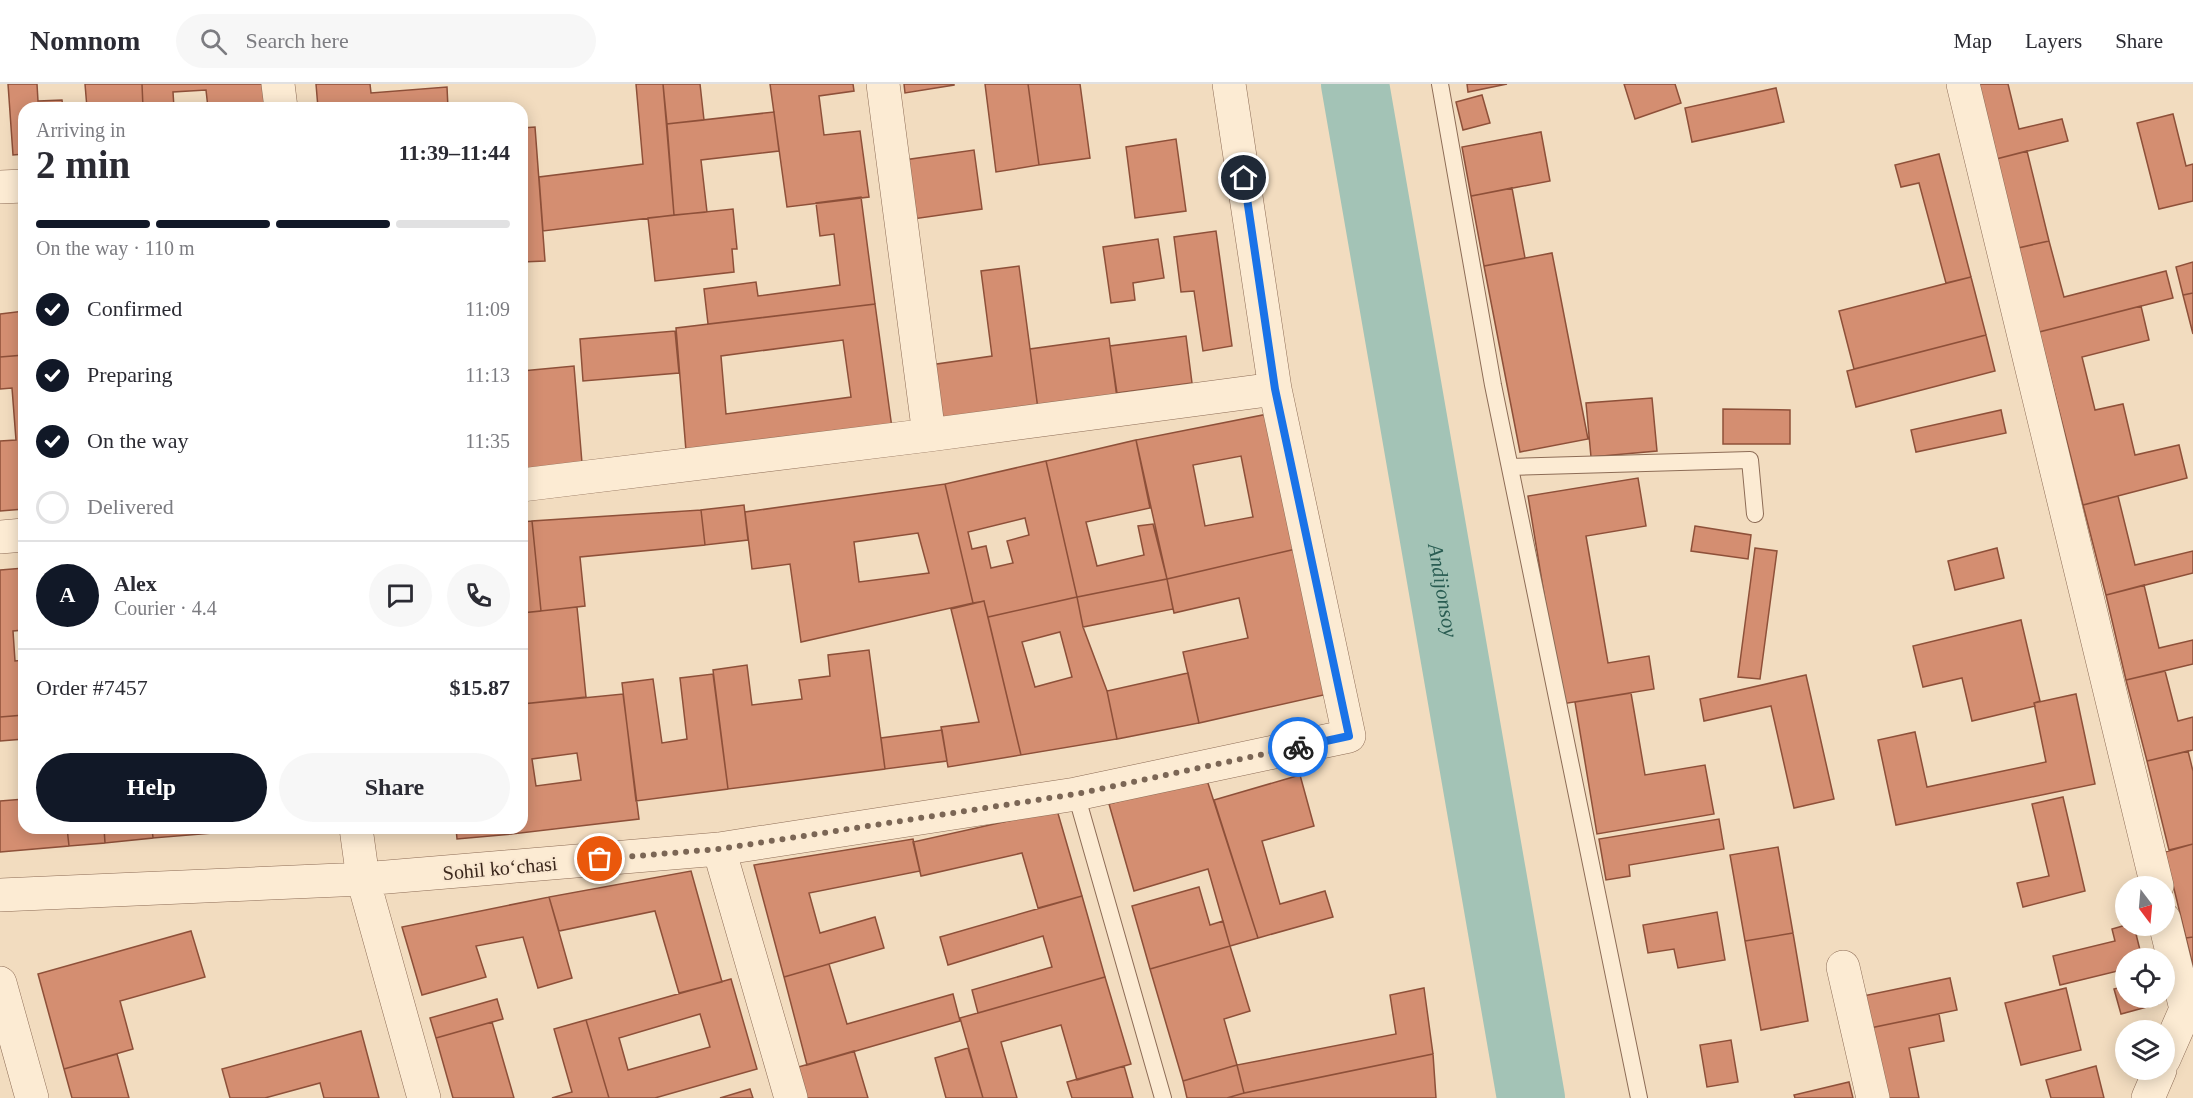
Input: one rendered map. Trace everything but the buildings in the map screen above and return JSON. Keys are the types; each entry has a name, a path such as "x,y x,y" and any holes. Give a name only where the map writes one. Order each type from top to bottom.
{"street":[{"path":"278,84 280,102"},
{"path":"883,84 929,435"},
{"path":"528,484 929,435 1275,389 1229,84"},
{"path":"1963,84 2155,876"},
{"path":"0,188 18,186"},
{"name":"Sohil koʻchasi","path":"0,895 363,879 719,849 1076,794 1349,736 1275,389"},
{"path":"0,537 18,536"},
{"path":"357,834 363,879 424,1098"},
{"path":"719,849 791,1098"},
{"path":"2168,936 2186,1009 2175,1034"},
{"path":"1843,967 1874,1098"},
{"path":"0,983 32,1098"},
{"path":"2148,1098 2156,1080"}],"lane":[{"path":"1440,84 1493,385 1639,1098"},
{"path":"1510,466 1750,460 1755,514"},
{"path":"1076,794 1163,1098"}],"waterway":[{"name":"Andijonsoy","path":"1355,84 1531,1098"}],"way so far":[{"path":"600,859 719,849 1076,794 1298,747"}],"route":[{"path":"1244,178 1275,389 1349,736 1298,747"}]}
